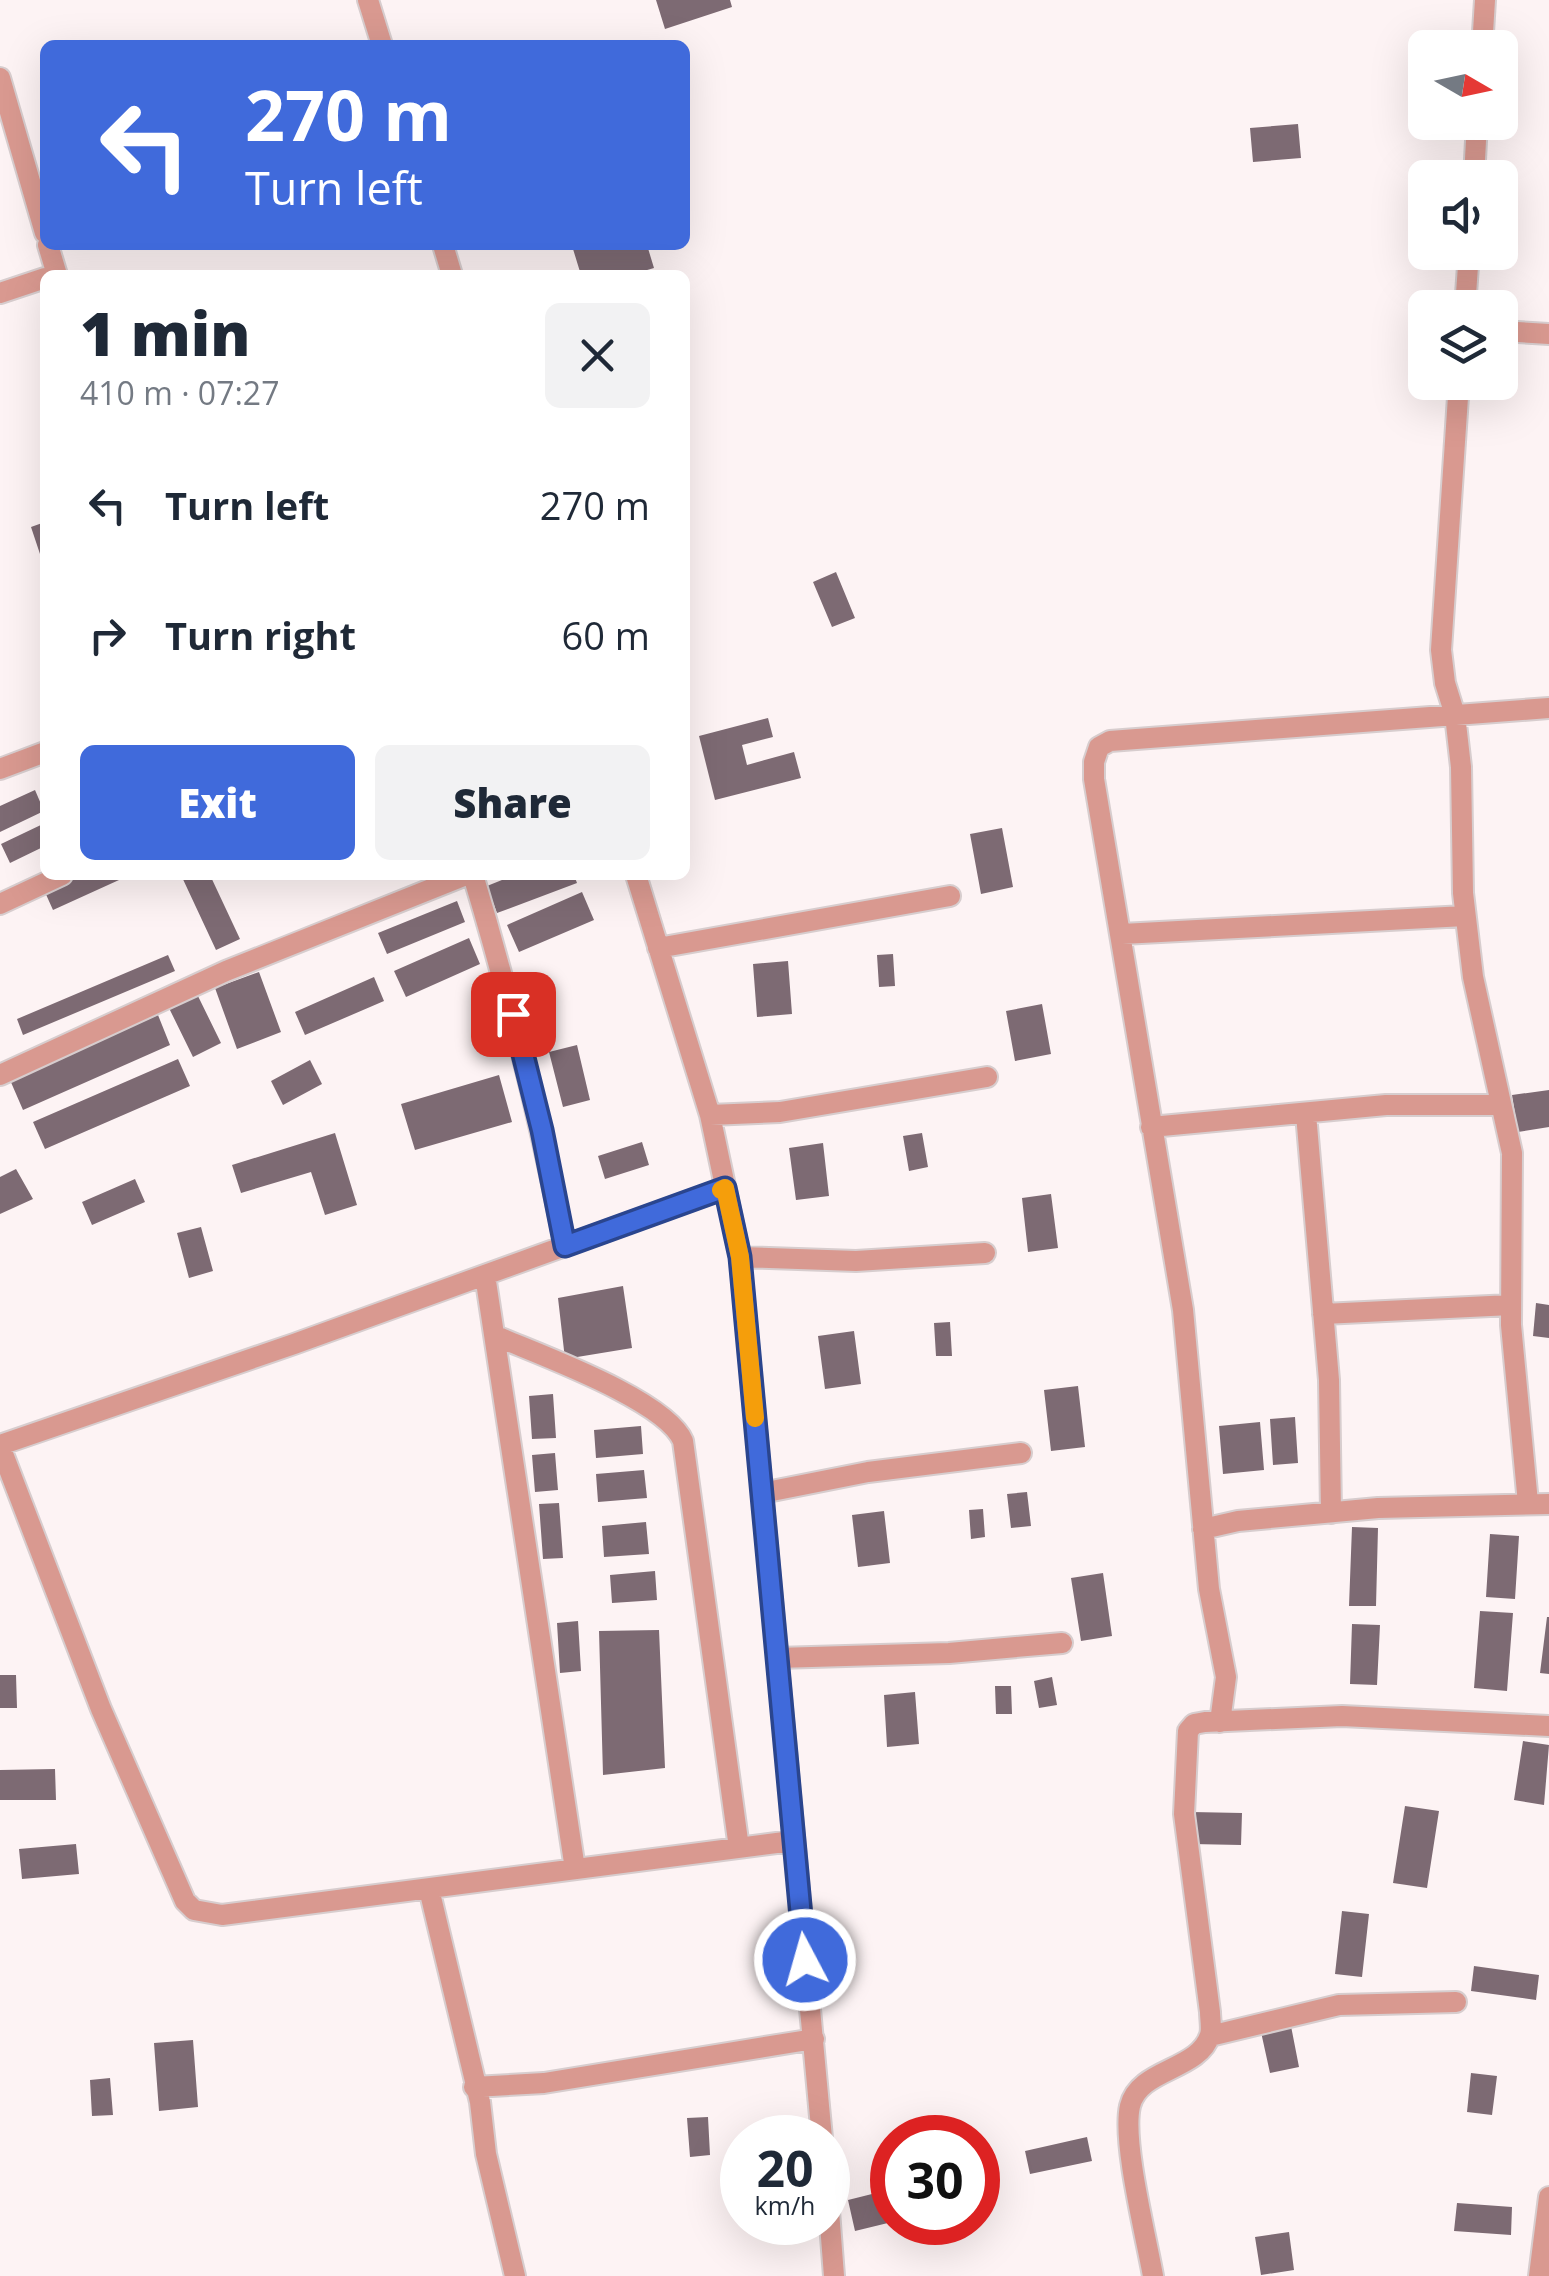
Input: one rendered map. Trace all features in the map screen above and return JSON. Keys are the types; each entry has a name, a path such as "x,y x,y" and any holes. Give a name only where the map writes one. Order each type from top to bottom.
{"street":[{"path":"368,0 380,40"},
{"path":"1483,30 1485,0"},
{"path":"0,78 40,216"},
{"path":"0,294 40,280"},
{"path":"1518,332 1549,334"},
{"path":"1203,1529 1238,1521 1378,1508 1538,1503 1511,1304 1512,1154 1474,976 1460,843 1462,768 1441,650 1459,400"},
{"path":"1220,1722 1226,1677 1209,1589 1183,1310 1094,779 1099,746 1110,741 1549,708"},
{"path":"0,769 40,754"},
{"path":"0,904 51,880"},
{"path":"0,1076 226,971 457,880"},
{"path":"472,880 503,976 542,1130 565,1246"},
{"path":"638,880 710,1116 740,1257 820,2115"},
{"path":"658,948 950,896"},
{"path":"1122,934 1466,916"},
{"path":"710,1116 780,1112 987,1077"},
{"path":"1151,1127 1386,1105 1501,1106"},
{"path":"1306,1114 1329,1380 1331,1513"},
{"path":"725,1188 0,1446 102,1709 185,1901 194,1910 222,1915 792,1841"},
{"path":"740,1257 856,1261 984,1254"},
{"path":"485,1275 575,1870"},
{"path":"1323,1314 1511,1304"},
{"path":"496,1336 642,1402 678,1428 739,1848"},
{"path":"762,1493 868,1472 1021,1453"},
{"path":"777,1658 949,1653 1062,1643"},
{"path":"1153,2276 1129,2136 1130,2104 1138,2087 1198,2052 1210,2036 1184,1814 1188,1731 1194,1724 1342,1716 1549,1726"},
{"path":"429,1888 515,2276"},
{"path":"1210,2036 1339,2004 1456,2002"},
{"path":"474,2087 544,2083 814,2039"},
{"path":"1539,2276 1549,2198"},
{"path":"832,2245 834,2276"}],"building":[{"path":"656,0 730,0 732,7 665,29"},
{"path":"1298,124 1301,158 1253,162 1250,128"},
{"path":"573,250 649,250 654,268 647,270 579,270"},
{"path":"40,524 40,554 31,527"},
{"path":"836,572 855,618 832,627 813,582"},
{"path":"768,718 773,737 742,745 747,765 794,752 801,778 715,800 699,736"},
{"path":"35,790 40,813 0,832 0,806"},
{"path":"40,825 40,848 10,863 1,844"},
{"path":"1002,828 1013,887 981,894 970,834"},
{"path":"65,880 119,880 53,910 44,890"},
{"path":"183,880 212,880 240,939 216,950"},
{"path":"502,880 577,883 497,913 487,886"},
{"path":"582,892 594,920 519,952 507,925"},
{"path":"457,901 465,922 387,954 378,933"},
{"path":"469,938 480,964 406,997 394,971"},
{"path":"893,954 895,986 879,987 877,955"},
{"path":"168,955 175,971 23,1035 17,1019"},
{"path":"788,961 792,1014 757,1017 753,964"},
{"path":"259,972 281,1032 237,1049 215,988"},
{"path":"374,977 384,1001 305,1035 295,1012"},
{"path":"196,992 221,1043 193,1057 168,1006"},
{"path":"1042,1004 1051,1054 1015,1061 1006,1011"},
{"path":"158,1015 170,1045 23,1110 10,1080"},
{"path":"577,1045 590,1100 563,1107 549,1052"},
{"path":"178,1059 190,1086 45,1149 33,1122"},
{"path":"310,1060 322,1084 283,1105 271,1081"},
{"path":"499,1075 512,1122 415,1150 401,1104"},
{"path":"1549,1090 1549,1127 1518,1132 1512,1095"},
{"path":"335,1133 357,1205 325,1215 311,1172 241,1193 232,1165"},
{"path":"922,1133 928,1167 909,1171 903,1136"},
{"path":"642,1142 649,1165 605,1179 598,1156"},
{"path":"823,1143 829,1196 796,1200 789,1148"},
{"path":"16,1169 33,1199 0,1214 0,1177"},
{"path":"135,1179 145,1202 92,1225 82,1202"},
{"path":"1051,1194 1058,1248 1028,1252 1022,1198"},
{"path":"201,1227 213,1271 189,1278 177,1233"},
{"path":"623,1286 632,1348 565,1359 558,1298"},
{"path":"1536,1303 1549,1305 1549,1338 1533,1336"},
{"path":"950,1322 952,1356 936,1356 934,1323"},
{"path":"854,1331 861,1384 825,1389 818,1336"},
{"path":"1078,1386 1085,1447 1051,1451 1044,1390"},
{"path":"553,1394 556,1438 532,1439 529,1396"},
{"path":"1295,1417 1298,1463 1273,1465 1270,1419"},
{"path":"1260,1422 1264,1470 1223,1474 1219,1426"},
{"path":"641,1426 643,1454 596,1458 594,1430"},
{"path":"555,1453 558,1490 535,1492 532,1455"},
{"path":"644,1470 647,1498 598,1502 596,1474"},
{"path":"1027,1492 1031,1526 1011,1528 1007,1494"},
{"path":"559,1503 563,1558 543,1559 539,1504"},
{"path":"983,1509 985,1537 971,1539 969,1510"},
{"path":"884,1511 890,1563 858,1567 852,1515"},
{"path":"646,1522 649,1554 604,1557 602,1526"},
{"path":"1352,1527 1378,1528 1376,1606 1349,1606"},
{"path":"1490,1534 1519,1536 1515,1599 1486,1597"},
{"path":"655,1571 657,1600 612,1603 610,1575"},
{"path":"1103,1573 1112,1636 1081,1641 1071,1578"},
{"path":"1480,1611 1513,1613 1507,1691 1474,1688"},
{"path":"1549,1617 1549,1674 1540,1673"},
{"path":"578,1621 581,1671 560,1673 557,1623"},
{"path":"1352,1624 1380,1625 1377,1685 1350,1684"},
{"path":"659,1630 665,1768 603,1775 599,1631"},
{"path":"0,1675 16,1675 17,1708 0,1708"},
{"path":"1052,1677 1057,1705 1039,1708 1034,1681"},
{"path":"995,1686 1011,1686 1012,1714 996,1714"},
{"path":"915,1692 919,1744 887,1747 884,1695"},
{"path":"1523,1741 1549,1745 1544,1805 1514,1800"},
{"path":"55,1769 56,1800 0,1800 0,1770"},
{"path":"1405,1806 1439,1811 1427,1888 1393,1883"},
{"path":"1192,1812 1242,1813 1241,1845 1192,1844"},
{"path":"76,1844 79,1874 22,1879 19,1849"},
{"path":"1342,1911 1369,1914 1362,1977 1335,1974"},
{"path":"1474,1966 1539,1975 1536,2000 1471,1991"},
{"path":"1291,2026 1299,2067 1270,2073 1261,2032"},
{"path":"193,2040 198,2107 159,2111 154,2043"},
{"path":"1471,2073 1497,2076 1492,2115 1467,2112"},
{"path":"110,2078 113,2115 92,2116 90,2080"},
{"path":"708,2117 710,2155 690,2157 687,2118"},
{"path":"1087,2137 1092,2161 1030,2174 1025,2151"},
{"path":"870,2194 870,2227 855,2231 850,2200"},
{"path":"1457,2203 1512,2207 1511,2235 1454,2231"},
{"path":"1289,2232 1294,2270 1261,2275 1255,2237"}],"slow traffic":[{"path":"721,1190 725,1188 740,1257 755,1418"}],"route":[{"path":"513,1014 565,1246 725,1188 740,1257 805,1960"}]}
